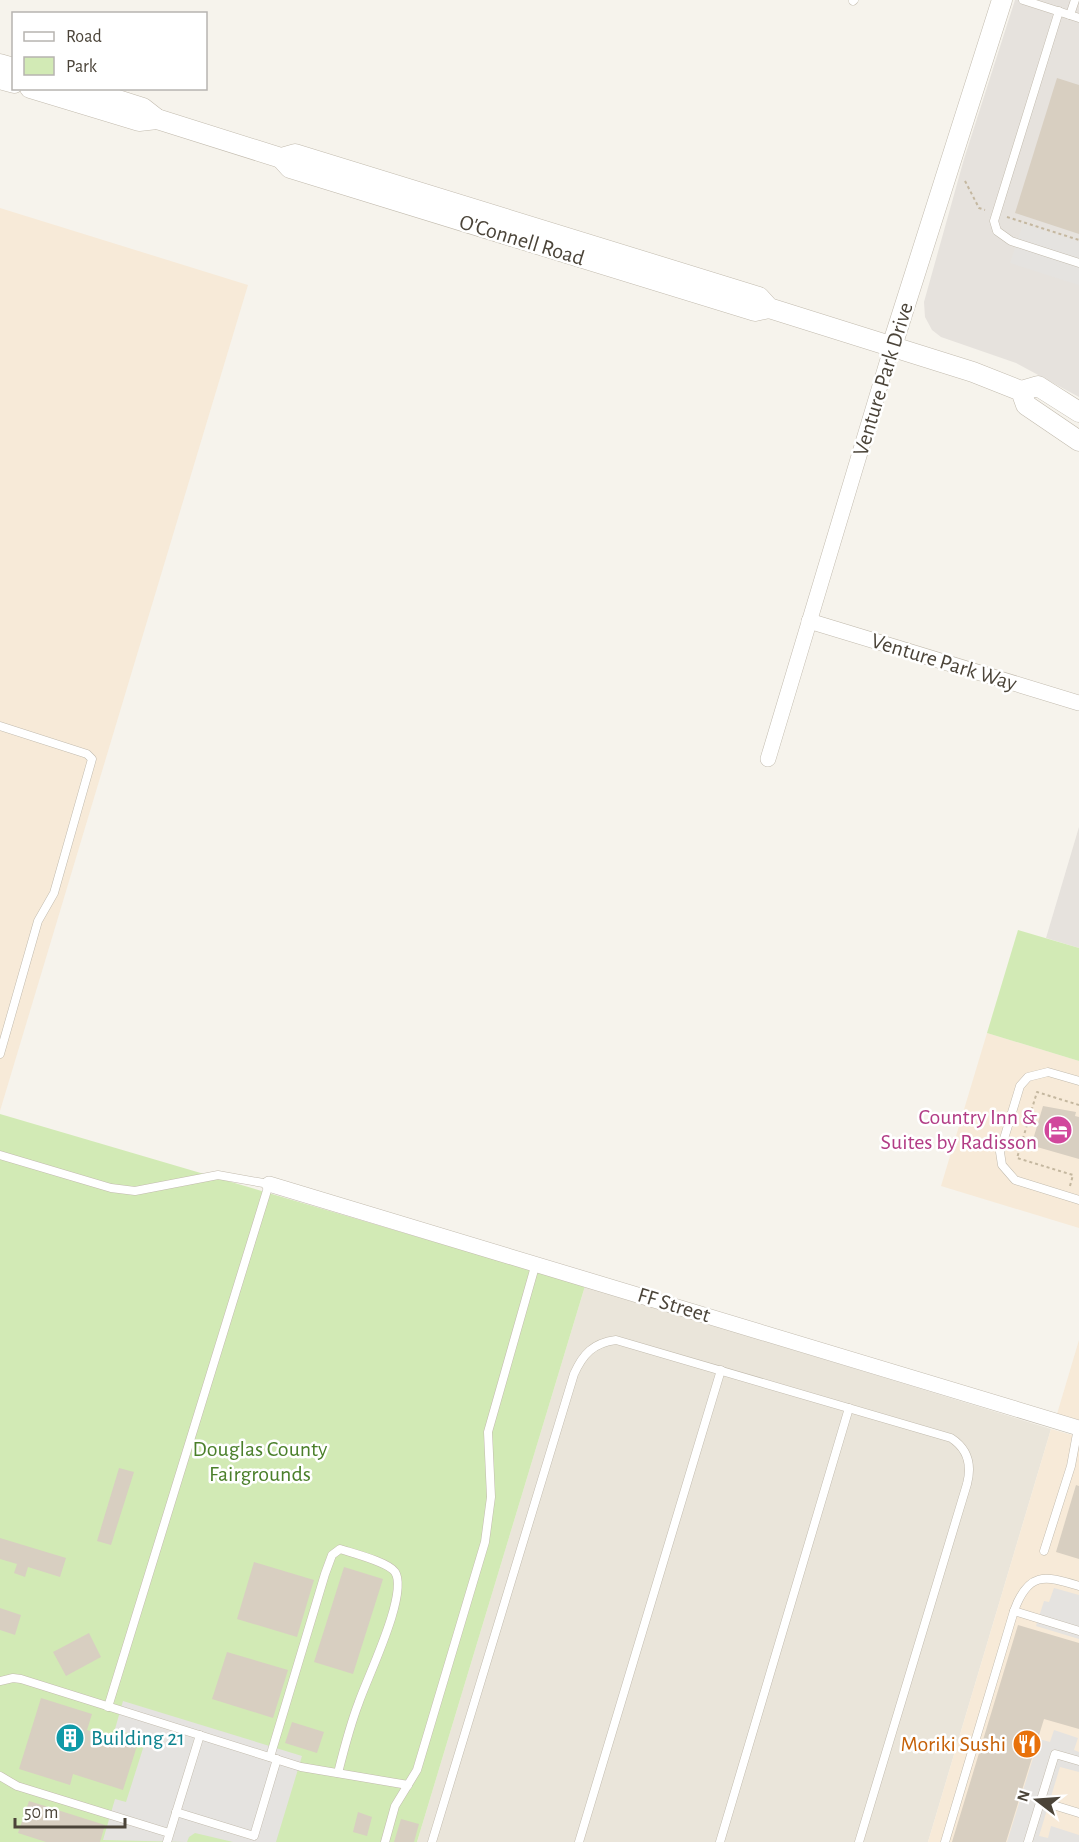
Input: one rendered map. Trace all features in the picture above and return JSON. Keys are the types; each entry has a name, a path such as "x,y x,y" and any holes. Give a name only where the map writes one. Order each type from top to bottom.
{"street":[{"name":"Venture Park Drive","path":"768,759 892,346 1002,0"},
{"name":"O'Connell Road","path":"37,90 139,121 157,119"},
{"name":"O'Connell Road","path":"86,90 143,108 157,119 280,158 290,168 755,311 769,308 981,375 1021,391 1038,386 1079,412"},
{"path":"1021,391 1026,405 1079,441"},
{"name":"Venture Park Way","path":"809,621 1079,704"},
{"name":"FF Street","path":"268,1184 1078,1425"}],"lane":[{"path":"1023,0 1079,18"},
{"path":"1070,15 1075,0"},
{"path":"1059,11 995,213 997,231 1003,237 1079,263"},
{"path":"0,726 87,754 92,759 54,893 38,921 0,1054"},
{"path":"1079,1081 1048,1072 1028,1077 1020,1086 1000,1152 1002,1165 1015,1180 1079,1200"},
{"path":"0,1155 111,1188 135,1191 218,1175 268,1184 108,1707"},
{"path":"385,1842 395,1806 417,1770 485,1542 491,1497 488,1432 536,1263"},
{"path":"432,1842 570,1385 583,1355 594,1347 616,1340 951,1438 961,1444 966,1453 970,1473 859,1842"},
{"path":"579,1842 721,1370"},
{"path":"720,1842 849,1408"},
{"path":"1044,1551 1071,1466 1078,1425"},
{"path":"176,1812 254,1836 325,1574 332,1555 340,1549 386,1565 394,1571 398,1583 384,1639 359,1701 338,1773"},
{"path":"945,1842 1014,1611 1023,1592 1038,1579 1053,1578 1079,1586"},
{"path":"1014,1611 1079,1631"},
{"path":"0,1681 21,1679 274,1758 338,1773 408,1785"},
{"path":"167,1842 200,1735"},
{"path":"1028,1842 1055,1754 1079,1761"},
{"path":"0,1776 18,1786 169,1833"},
{"path":"1041,1801 1079,1813"}],"path":[{"path":"964,181 979,208 1079,240"},
{"path":"1079,1105 1037,1092 1017,1158 1073,1175 1070,1186 1079,1189"}],"shaded area":[{"path":"1015,0 1079,0 1079,397 1016,363 941,337 932,330 925,317 924,302 964,159"},
{"path":"0,208 248,285 0,1111"},
{"path":"1023,224 1079,242 1079,285 1010,263"},
{"path":"1079,827 1079,948 1046,938"},
{"path":"987,1033 1079,1061 1079,1228 941,1186"},
{"path":"585,1286 1051,1429 928,1842 417,1842"},
{"path":"1079,1340 1079,1420 1057,1414"},
{"path":"1051,1429 1079,1437 1079,1842 928,1842"},
{"path":"1054,1588 1079,1595 1079,1639 1036,1626 1044,1601 1049,1602"},
{"path":"123,1701 302,1756 276,1842 233,1842 195,1833 189,1837 187,1842 103,1840 115,1799 126,1802 146,1739 115,1729"},
{"path":"1054,1730 1078,1738 1074,1750 1079,1752 1079,1772 1060,1767 1039,1836 1048,1838 1051,1826 1079,1835 1079,1842 1007,1842 1039,1739 1050,1742"}],"green space":[{"path":"1018,930 1079,948 1079,1061 987,1033"},
{"name":"Douglas County Fairgrounds","path":"0,1114 585,1286 417,1842 0,1842"}],"building":[{"path":"1057,78 1079,85 1079,234 1015,213"},
{"name":"Country Inn & Suites by Radisson","path":"1043,1106 1076,1112 1075,1116 1079,1117 1079,1159 1037,1147 1037,1144 1032,1143"},
{"path":"119,1468 134,1472 111,1545 97,1541"},
{"path":"1076,1485 1079,1486 1079,1559 1056,1552"},
{"path":"0,1538 66,1558 60,1577 28,1567 25,1577 14,1573 17,1564 0,1559"},
{"path":"254,1562 314,1580 297,1637 237,1619"},
{"path":"344,1567 383,1579 353,1674 314,1662"},
{"path":"0,1608 21,1615 15,1635 0,1630"},
{"path":"1018,1625 1079,1643 1079,1729 1044,1719 1006,1842 952,1842"},
{"path":"89,1633 101,1657 66,1676 53,1652"},
{"path":"227,1652 288,1670 273,1718 212,1699"},
{"name":"Building 21","path":"41,1698 92,1714 87,1730 137,1746 123,1790 73,1774 70,1785 19,1769"},
{"path":"292,1722 324,1732 317,1753 285,1743"},
{"path":"29,1801 105,1825 100,1842 46,1842 18,1833"},
{"path":"358,1812 372,1817 367,1836 353,1832"},
{"path":"401,1819 419,1824 414,1842 394,1842"}],"place":[{"name":"Country Inn & Suites by Radisson","path":"1058,1130"},
{"name":"Building 21","path":"70,1738"},
{"name":"Moriki Sushi","path":"1027,1744"}]}
